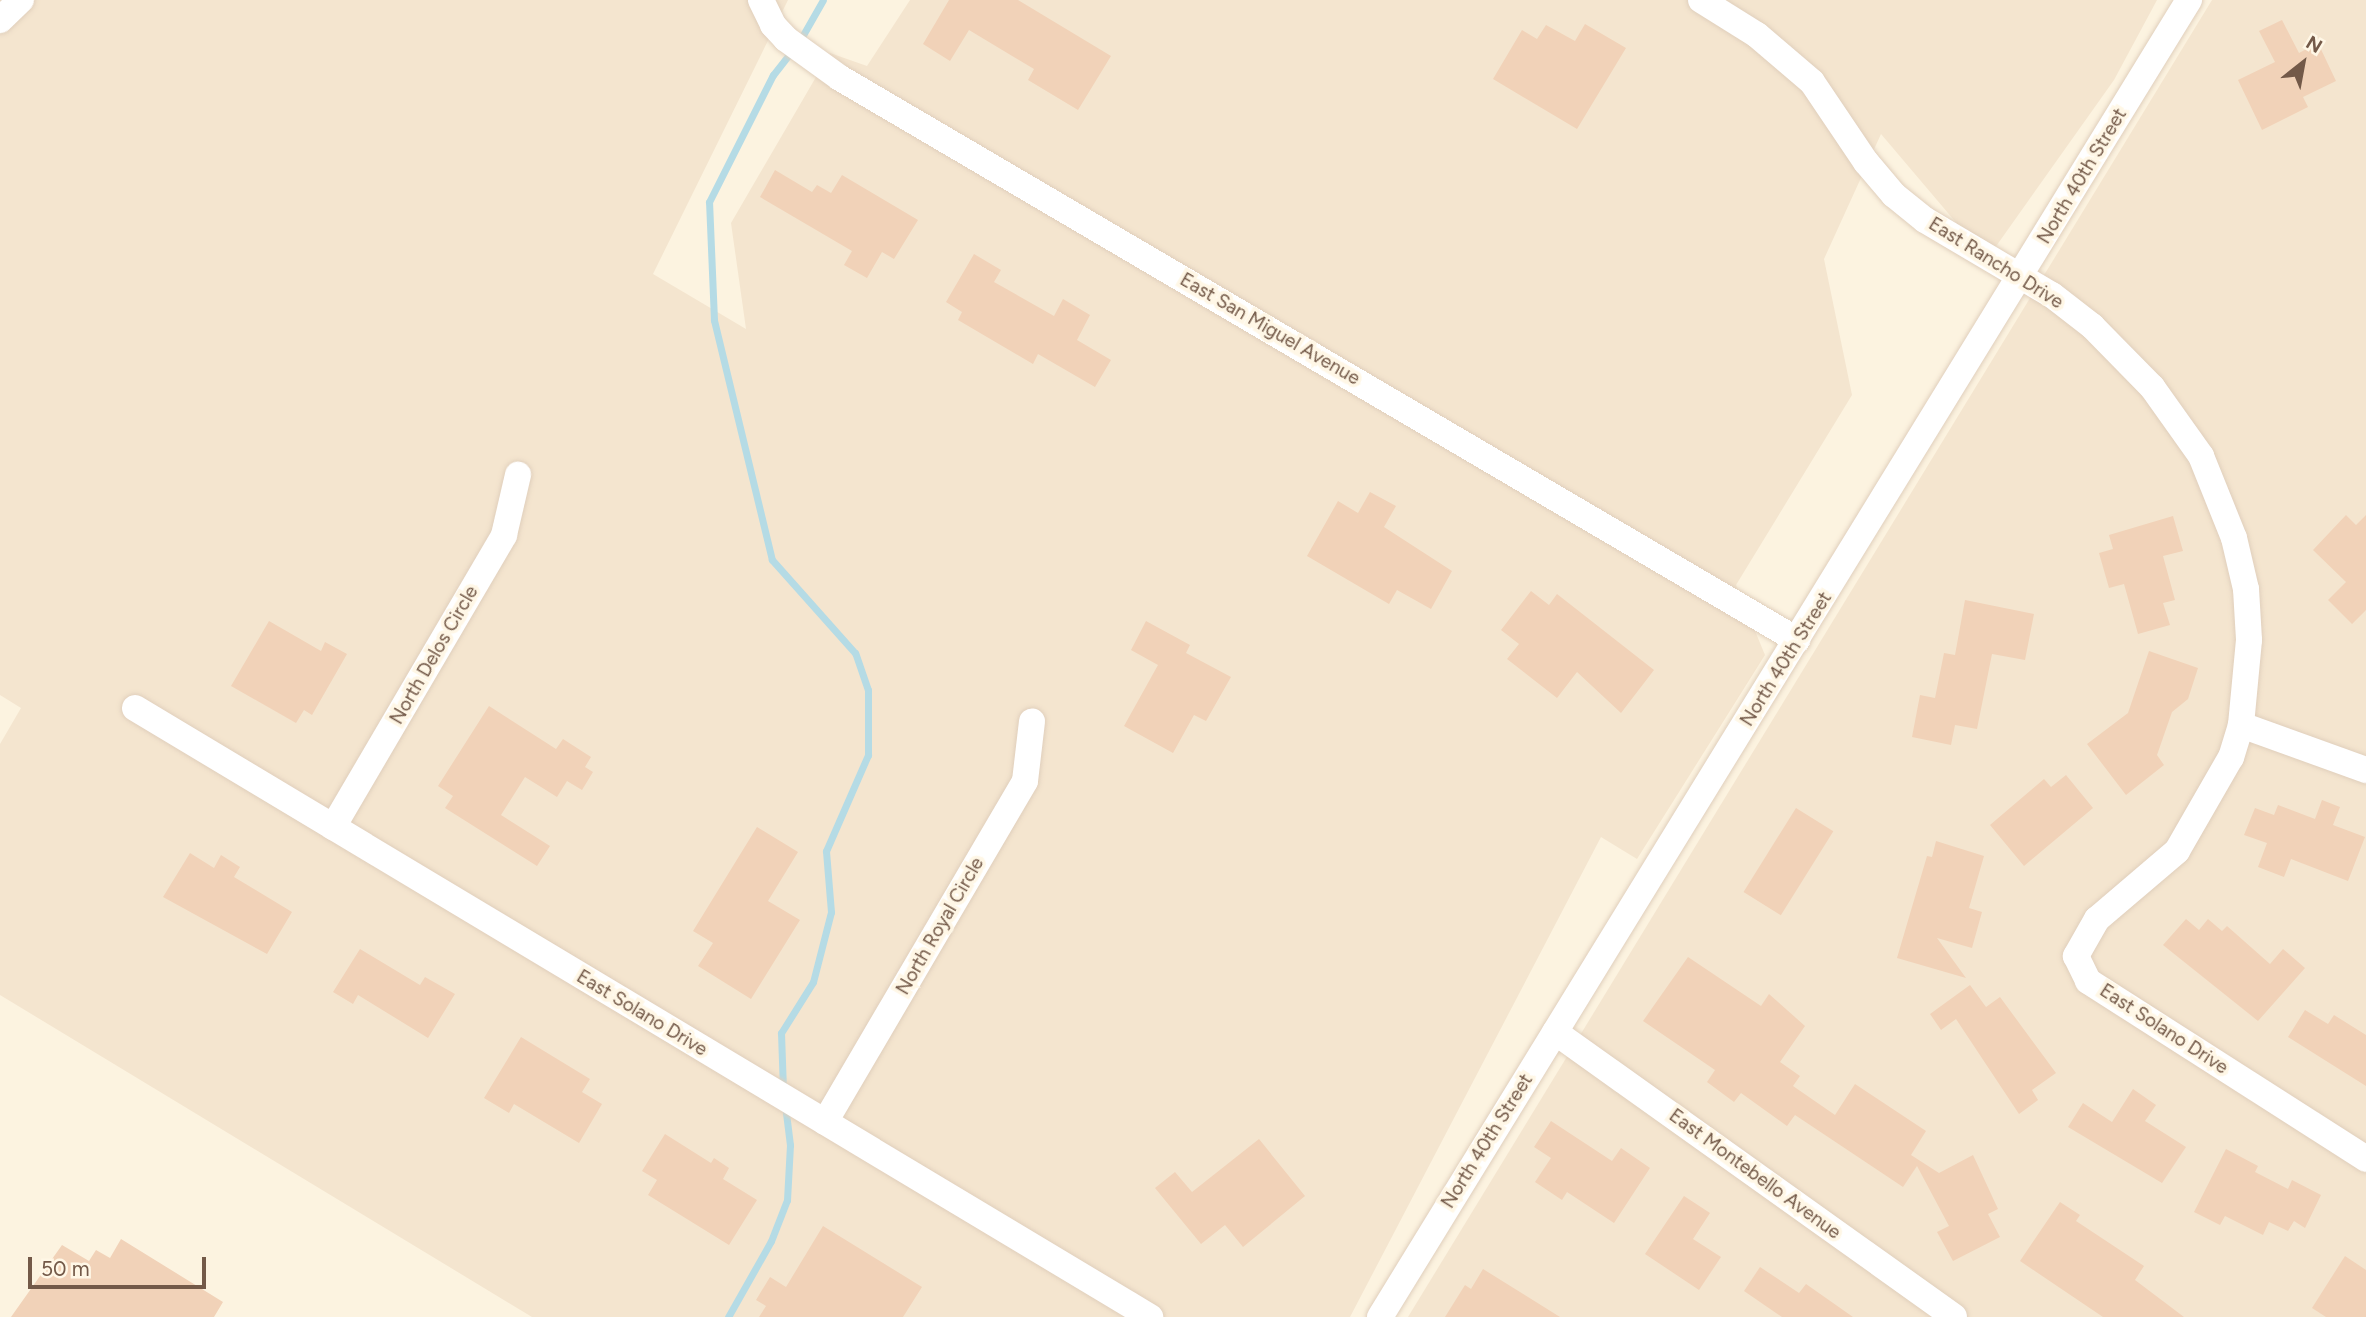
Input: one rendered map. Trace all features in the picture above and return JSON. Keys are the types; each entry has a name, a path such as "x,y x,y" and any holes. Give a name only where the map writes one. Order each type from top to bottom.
{"street":[{"path":"0,20 21,0"},
{"name":"East San Miguel Avenue","path":"761,0 773,25 786,39 831,72 1797,640"},
{"name":"East Rancho Drive","path":"1701,0 1757,35 1812,82 1866,162 1894,195 1925,220 2052,295 2126,359 2152,387 2200,456 2234,538 2246,589 2249,640 2241,724"},
{"name":"North 40th Street","path":"1380,1317 2021,278 2189,0"},
{"name":"North Delos Circle","path":"333,827 503,536 517,475"},
{"name":"East Solano Drive","path":"135,708 1150,1317"},
{"name":"North Royal Circle","path":"825,1122 1025,781 1032,721"},
{"path":"2241,724 2366,770"},
{"name":"East Solano Drive","path":"2241,724 2216,786 2177,851 2097,919 2076,956 2088,981 2366,1159"},
{"name":"East Montebello Avenue","path":"1555,1032 1954,1317"}],"shaded area":[{"path":"0,0 788,0 653,274 746,329 731,223 830,53 867,66 910,0 2157,0 2114,80 1987,259 1881,134 1824,259 1852,395 1736,585 1765,655 1637,859 1601,837 1350,1317 532,1317 0,995 0,744 21,708 0,695"},
{"path":"2212,0 2366,0 2366,1317 1408,1317"}],"building":[{"path":"949,0 1018,0 1111,56 1078,110 1028,80 1034,69 969,30 950,61 923,44"},
{"path":"2282,20 2299,53 2318,43 2336,81 2303,97 2308,107 2262,130 2238,80 2275,62 2259,31"},
{"path":"1585,24 1626,48 1577,129 1493,79 1522,30 1537,39 1546,25 1575,41"},
{"path":"775,170 812,192 817,185 831,193 842,175 918,220 894,259 882,252 867,278 844,265 852,251 760,197"},
{"path":"974,254 1001,270 994,282 1054,316 1063,299 1090,315 1077,340 1111,360 1095,387 1038,354 1033,364 958,320 962,312 946,302"},
{"path":"1370,492 1396,506 1384,527 1452,571 1431,609 1397,590 1389,604 1307,556 1338,501 1358,513"},
{"path":"2346,515 2356,525 2366,515 2366,610 2352,624 2328,600 2346,582 2313,550"},
{"path":"2173,516 2183,551 2163,556 2175,600 2163,603 2170,625 2138,634 2124,584 2109,588 2099,553 2113,549 2109,535"},
{"path":"1531,591 1549,605 1557,594 1654,670 1621,713 1577,672 1557,698 1507,659 1519,644 1501,630"},
{"path":"1965,600 2034,614 2025,660 1992,654 1977,729 1955,725 1951,745 1912,737 1920,695 1935,698 1944,653 1955,655"},
{"path":"269,621 321,651 325,642 347,654 312,715 304,710 296,723 231,686"},
{"path":"1146,621 1190,645 1186,653 1231,677 1206,721 1194,715 1173,753 1124,726 1158,665 1131,650"},
{"path":"2149,651 2198,668 2188,699 2172,712 2157,755 2164,765 2126,795 2087,744 2128,713"},
{"path":"489,706 556,749 563,739 591,757 585,767 593,772 582,790 567,781 557,797 525,777 501,815 550,846 537,866 445,808 453,796 438,786"},
{"path":"2066,775 2093,808 2024,866 1990,825 2044,779 2051,787"},
{"path":"2322,800 2340,807 2333,825 2365,837 2348,881 2291,859 2284,877 2258,867 2267,843 2244,835 2255,808 2274,815 2278,805 2315,819"},
{"path":"1796,808 1833,831 1781,915 1744,892"},
{"path":"757,827 798,852 768,901 800,920 751,999 698,966 713,943 693,931"},
{"path":"1936,841 1984,856 1969,908 1982,912 1972,948 1937,938 1966,978 1897,958 1927,856 1932,857"},
{"path":"190,853 214,868 221,855 240,867 234,877 292,912 267,954 163,897"},
{"path":"2186,919 2199,930 2208,919 2222,931 2227,926 2270,964 2283,949 2305,968 2258,1021 2163,945"},
{"path":"360,949 420,985 425,977 455,994 428,1038 358,995 353,1004 333,992"},
{"path":"1688,957 1761,1006 1769,994 1805,1026 1780,1062 1800,1076 1793,1086 1835,1115 1855,1084 1926,1131 1911,1155 1939,1173 1973,1155 1998,1209 1988,1214 2000,1237 1953,1261 1937,1232 1949,1226 1917,1166 1903,1187 1795,1115 1787,1126 1741,1093 1734,1102 1707,1082 1715,1070 1643,1021"},
{"path":"1970,985 1986,1007 2000,997 2056,1073 2032,1090 2038,1100 2019,1114 1956,1019 1941,1030 1930,1014"},
{"path":"2305,1010 2328,1024 2334,1015 2366,1035 2366,1086 2288,1037"},
{"path":"521,1037 590,1079 582,1092 602,1104 579,1143 514,1104 509,1113 484,1098"},
{"path":"2133,1089 2156,1105 2145,1121 2186,1147 2162,1183 2068,1127 2083,1103 2112,1122"},
{"path":"1551,1121 1612,1161 1621,1148 1650,1168 1614,1223 1567,1192 1562,1200 1535,1182 1551,1158 1534,1147"},
{"path":"665,1134 711,1163 714,1158 729,1168 723,1179 757,1200 729,1245 648,1195 657,1180 642,1171"},
{"path":"1259,1139 1305,1196 1243,1247 1225,1225 1201,1244 1155,1188 1175,1172 1192,1192"},
{"path":"2226,1149 2258,1166 2255,1172 2288,1189 2292,1180 2321,1195 2305,1228 2294,1221 2288,1231 2269,1222 2263,1235 2225,1216 2220,1225 2194,1212"},
{"path":"1684,1196 1710,1213 1693,1239 1721,1257 1699,1290 1645,1254"},
{"path":"2060,1202 2080,1215 2076,1221 2144,1266 2135,1280 2184,1317 2103,1317 2020,1261"},
{"path":"823,1226 922,1287 903,1317 759,1317 766,1306 756,1300 770,1277 786,1287"},
{"path":"121,1239 223,1302 214,1317 11,1317 62,1245 89,1261 96,1250 110,1258"},
{"path":"2345,1256 2366,1270 2366,1317 2326,1317 2312,1308"},
{"path":"1760,1267 1799,1293 1806,1284 1853,1317 1782,1317 1744,1291"},
{"path":"1483,1269 1560,1317 1445,1317 1465,1285 1471,1289"}],"waterway":[{"path":"799,42 823,0"},
{"path":"783,1090 781,1033 813,982 831,912 826,851 868,755 868,690 855,653 772,560 714,320 709,202 773,75 792,51"},
{"path":"728,1317 771,1241 787,1200 790,1145 785,1105"}]}
